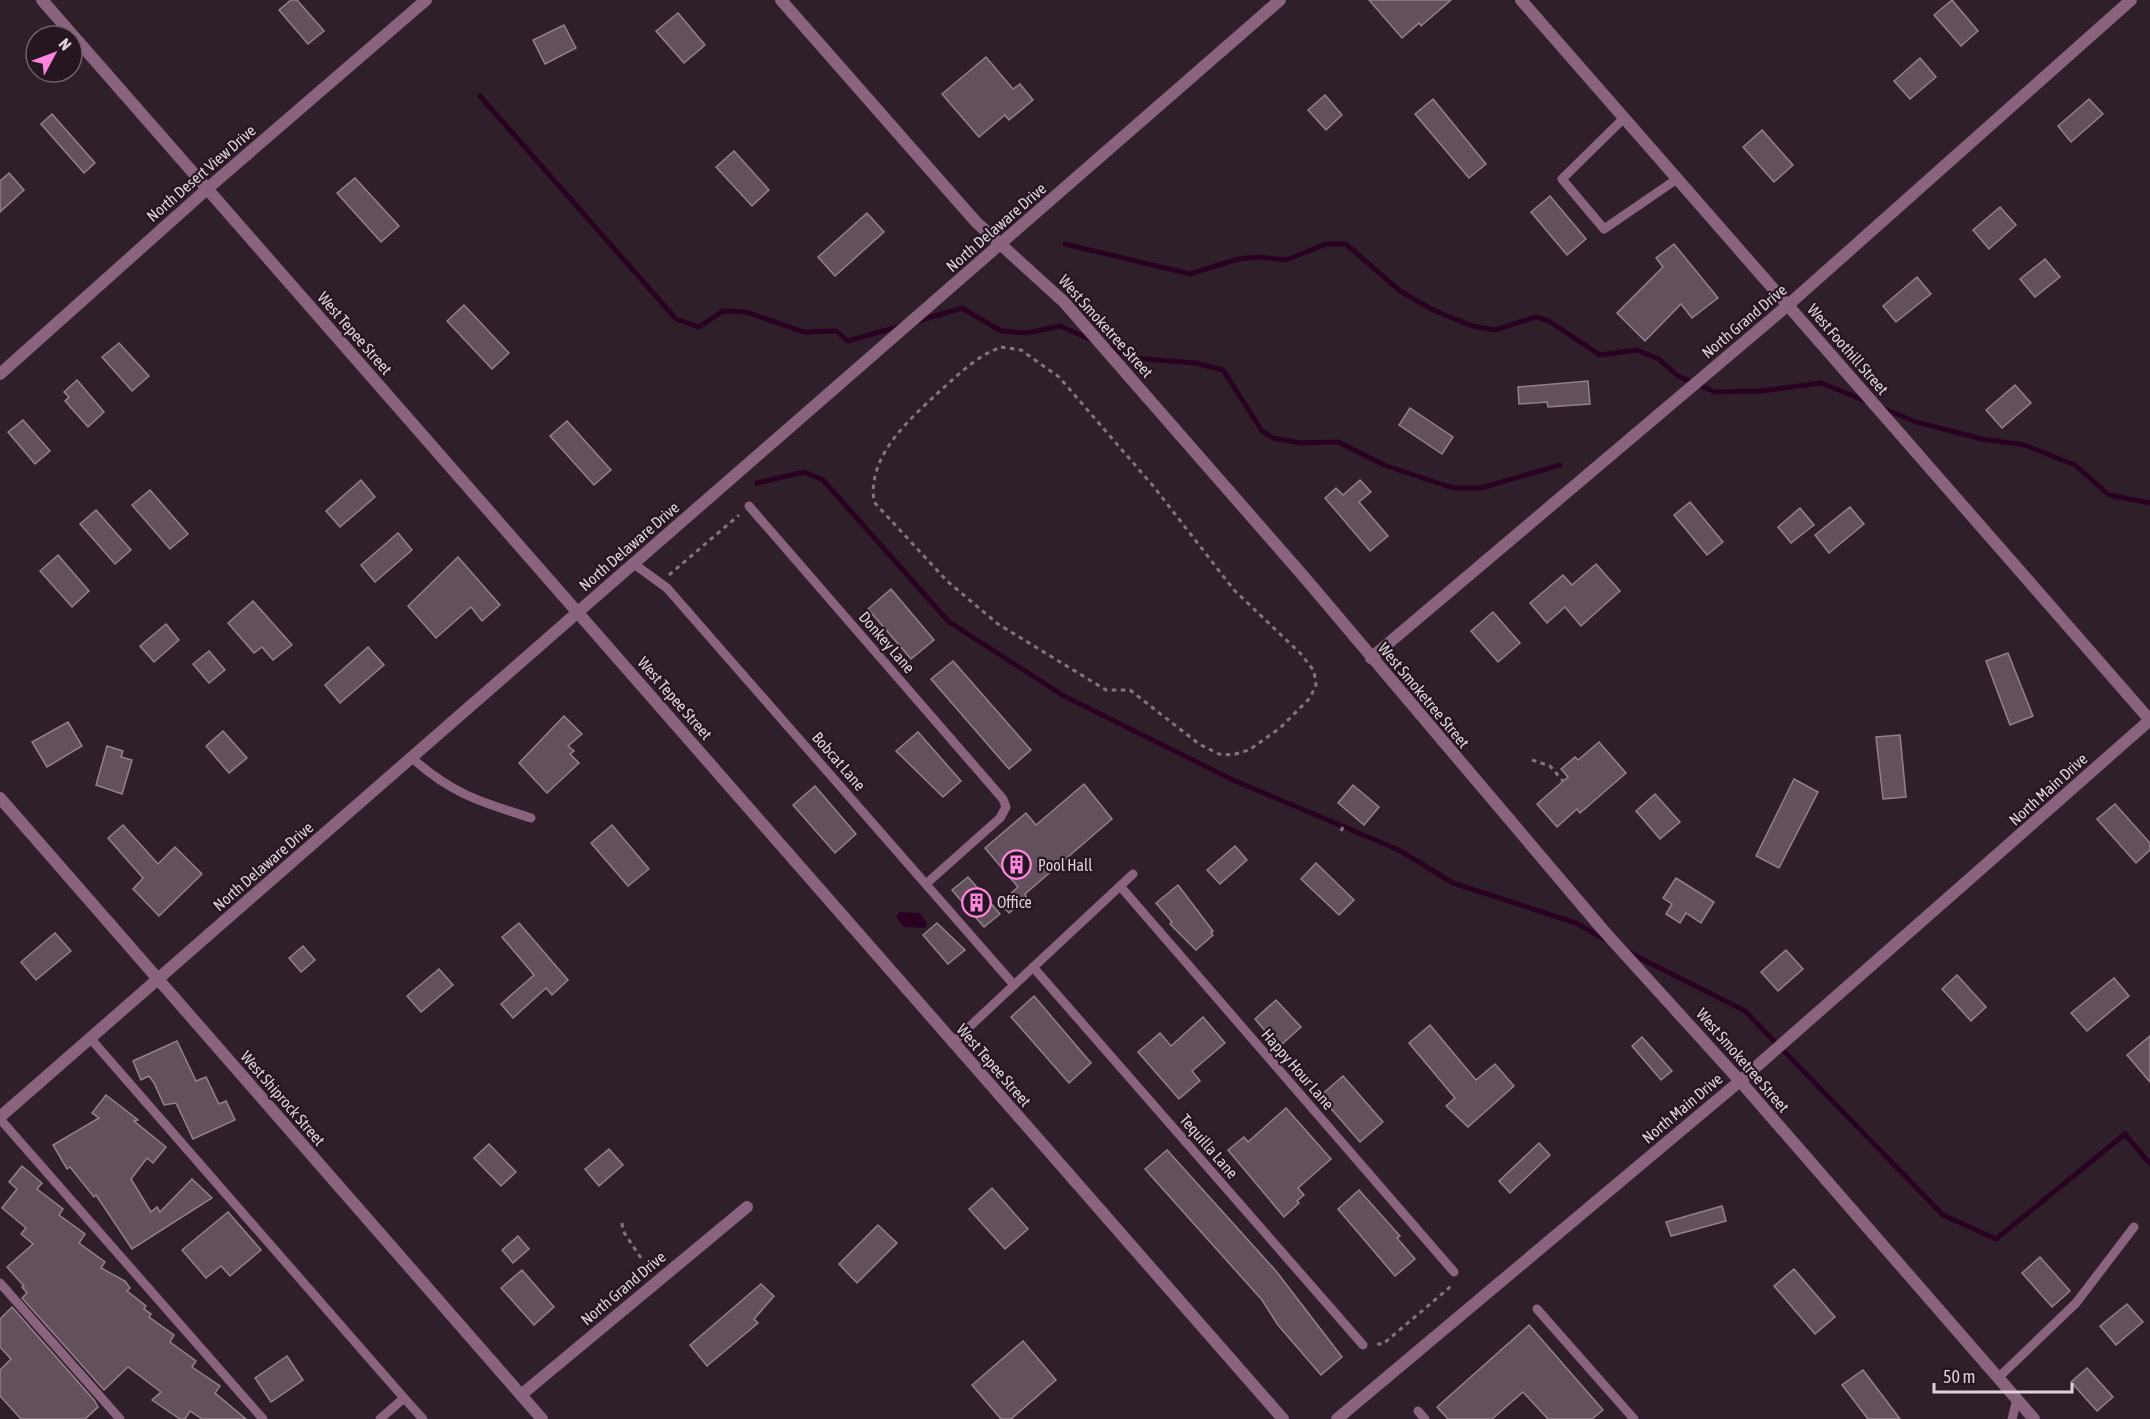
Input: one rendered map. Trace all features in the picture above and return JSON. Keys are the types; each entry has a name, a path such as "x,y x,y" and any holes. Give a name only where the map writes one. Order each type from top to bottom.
{"street":[{"name":"West Tepee Street","path":"42,0 1283,1419"},
{"name":"North Desert View Drive","path":"0,374 207,189 426,0"},
{"name":"West Smoketree Street","path":"781,0 976,222 1064,302 1305,578 1603,930 1740,1081 2034,1419"},
{"name":"North Delaware Drive","path":"0,1118 1280,0"},
{"name":"West Foothill Street","path":"1521,0 2150,720"},
{"name":"North Grand Drive","path":"1371,658 1787,306 2131,0"},
{"name":"North Main Drive","path":"1337,1419 1740,1081 2150,720"},
{"name":"West Shiprock Street","path":"0,798 543,1419"},
{"name":"North Grand Drive","path":"521,1395 747,1207"}],"lane":[{"path":"1624,118 1562,179 1604,229 1677,179"},
{"name":"Donkey Lane","path":"749,506 1003,799 1005,807 1000,818 927,883"},
{"name":"Bobcat Lane","path":"634,564 661,582 1014,985"},
{"path":"412,758 436,779 474,800 531,818"},
{"path":"952,1043 1133,874"},
{"name":"Happy Hour Lane","path":"1120,886 1454,1272"},
{"name":"Tequilla Lane","path":"1033,967 1363,1345"},
{"path":"90,1038 423,1419"},
{"path":"0,1118 263,1419"},
{"path":"1998,1378 2076,1304 2134,1227"},
{"path":"0,1283 120,1419"},
{"path":"1537,1308 1634,1419"},
{"path":"380,1419 404,1398"},
{"path":"2012,1419 2017,1399"},
{"path":"1418,1411 1425,1419"}],"path":[{"path":"1001,347 1022,350 1059,377 1154,487 1234,590 1301,654 1314,671 1316,685 1310,698 1280,728 1249,750 1232,755 1219,754 1199,744 1130,690 1106,690 998,624 947,581 874,502 872,490 880,462 901,429 983,354 1001,347"},
{"path":"661,582 749,506"},
{"path":"1532,760 1550,766 1563,782"},
{"path":"1341,831 1345,823"},
{"path":"622,1223 623,1232 643,1261"},
{"path":"1363,1345 1383,1344 1449,1288 1454,1272"}],"shaded area":[{"path":"899,912 920,913 927,923 926,928 904,927 896,917"}],"building":[{"path":"291,0 297,0 324,31 308,44 279,10"},
{"path":"1369,0 1451,0 1421,26 1419,23 1402,38"},
{"path":"1952,0 1978,31 1961,46 1934,15"},
{"path":"678,13 705,45 684,63 656,31"},
{"path":"564,25 576,48 545,64 533,40"},
{"path":"986,57 1013,89 1020,84 1033,100 1009,120 1005,115 979,137 942,94"},
{"path":"1920,58 1936,77 1910,99 1894,81"},
{"path":"1325,95 1342,115 1326,130 1308,110"},
{"path":"1433,99 1486,164 1469,178 1415,114"},
{"path":"2089,99 2103,114 2071,142 2058,126"},
{"path":"52,114 95,163 84,173 41,124"},
{"path":"1762,130 1793,165 1774,182 1743,147"},
{"path":"734,151 769,190 752,206 716,167"},
{"path":"9,173 24,190 0,212 0,181"},
{"path":"355,178 399,226 381,242 337,193"},
{"path":"1550,196 1586,239 1567,255 1531,212"},
{"path":"2000,207 2016,225 1989,249 1973,230"},
{"path":"867,213 884,232 835,276 818,257"},
{"path":"1674,244 1718,298 1692,318 1681,304 1645,341 1617,313 1663,267 1656,258"},
{"path":"2045,259 2060,277 2035,297 2020,279"},
{"path":"1917,277 1931,294 1896,322 1883,306"},
{"path":"464,305 509,353 492,369 447,321"},
{"path":"119,343 149,376 132,391 102,357"},
{"path":"77,380 104,412 88,427 65,401 69,397 64,392"},
{"path":"1588,381 1590,404 1548,407 1547,402 1519,404 1518,387"},
{"path":"2015,385 2031,403 2002,428 1986,410"},
{"path":"1410,408 1453,437 1442,454 1399,425"},
{"path":"23,420 50,451 35,464 8,432"},
{"path":"567,421 611,470 594,485 550,436"},
{"path":"361,480 375,497 340,527 326,511"},
{"path":"1360,480 1371,492 1359,502 1388,536 1370,551 1325,498 1336,488 1343,495"},
{"path":"150,490 188,534 170,549 132,505"},
{"path":"1690,502 1723,542 1707,555 1674,515"},
{"path":"1850,507 1864,524 1829,553 1815,535"},
{"path":"1800,508 1814,525 1791,543 1778,527"},
{"path":"96,510 131,550 115,564 80,524"},
{"path":"398,533 412,550 375,582 361,565"},
{"path":"58,555 89,591 72,607 40,571"},
{"path":"458,557 500,605 482,621 471,607 436,638 408,606"},
{"path":"1596,564 1620,591 1581,626 1565,607 1547,623 1530,603 1563,575 1572,585"},
{"path":"891,589 934,640 911,659 868,609"},
{"path":"253,601 292,645 273,660 262,647 254,653 228,623"},
{"path":"1493,612 1520,643 1498,662 1471,631"},
{"path":"166,624 179,640 154,662 140,646"},
{"path":"368,647 384,665 340,703 325,685"},
{"path":"209,651 225,670 209,683 193,664"},
{"path":"2008,653 2033,716 2010,725 1986,661"},
{"path":"953,661 1031,750 1009,769 931,679"},
{"path":"564,716 582,734 568,746 574,751 570,754 579,763 547,793 519,763"},
{"path":"68,722 82,746 47,767 32,742"},
{"path":"223,731 247,758 229,773 206,746"},
{"path":"918,732 961,781 943,797 896,751"},
{"path":"1900,735 1906,797 1883,799 1876,737"},
{"path":"1599,742 1626,773 1580,813 1577,809 1557,827 1537,804 1568,777 1561,769 1575,757 1578,760"},
{"path":"107,746 123,751 121,757 132,760 122,794 96,785"},
{"path":"1794,779 1818,792 1779,868 1756,856"},
{"path":"1084,784 1112,819 1025,894 1027,898 1009,913 1000,903 1018,887 985,848 1026,813 1036,825"},
{"path":"1353,785 1379,807 1364,825 1338,803"},
{"path":"815,786 856,834 835,853 793,805"},
{"path":"1655,794 1680,822 1660,839 1636,811"},
{"path":"2115,804 2150,843 2150,850 2136,863 2097,819"},
{"path":"123,825 158,864 175,847 202,874 159,916 133,889 143,878 108,838"},
{"path":"612,825 649,869 628,886 591,843"},
{"path":"1235,846 1247,860 1220,884 1207,870"},
{"path":"1316,863 1354,900 1339,915 1301,879"},
{"name":"Office","path":"968,877 1000,914 984,927 952,890"},
{"path":"1676,878 1714,902 1701,923 1686,913 1680,923 1666,914 1672,904 1663,898"},
{"path":"1178,885 1213,931 1211,932 1213,935 1196,950 1170,924 1172,922 1156,903"},
{"path":"519,923 568,980 552,995 546,988 513,1018 501,1004 534,975 502,937"},
{"path":"937,923 965,950 948,964 923,935"},
{"path":"55,933 71,951 36,980 21,962"},
{"path":"303,946 315,960 301,972 289,958"},
{"path":"1786,950 1803,969 1778,991 1761,972"},
{"path":"439,969 453,985 421,1012 407,996"},
{"path":"1957,975 1986,1007 1971,1021 1942,989"},
{"path":"2114,978 2129,996 2087,1031 2071,1013"},
{"path":"1034,996 1091,1063 1069,1083 1011,1017"},
{"path":"1276,1000 1301,1027 1279,1047 1255,1019"},
{"path":"1203,1017 1225,1043 1192,1071 1200,1081 1179,1099 1138,1052 1160,1033 1171,1046"},
{"path":"1430,1025 1476,1080 1495,1064 1514,1086 1468,1127 1446,1106 1455,1098 1409,1043"},
{"path":"2150,1036 2150,1082 2127,1055"},
{"path":"1642,1037 1672,1071 1661,1080 1632,1046"},
{"path":"177,1041 196,1081 206,1077 219,1104 226,1101 235,1120 193,1139 176,1103 164,1105 154,1083 149,1076 141,1080 133,1061"},
{"path":"1343,1076 1383,1122 1360,1142 1320,1096"},
{"path":"106,1095 138,1120 134,1121 166,1147 153,1163 147,1158 131,1179 151,1212 157,1207 160,1212 192,1179 212,1198 132,1249 96,1195 94,1197 70,1167 67,1169 53,1145 99,1118 92,1113"},
{"path":"1286,1108 1331,1159 1298,1188 1304,1195 1284,1217 1228,1150 1244,1137 1248,1142"},
{"path":"1539,1143 1550,1155 1510,1193 1499,1181"},
{"path":"489,1144 516,1172 501,1186 474,1158"},
{"path":"609,1149 623,1165 599,1186 585,1169"},
{"path":"1167,1150 1276,1271 1342,1357 1321,1375 1278,1325 1262,1300 1145,1169"},
{"path":"22,1166 42,1183 37,1189 63,1209 59,1215 85,1234 79,1243 105,1262 101,1268 125,1281 130,1288 127,1291 146,1306 144,1309 151,1314 149,1317 174,1335 170,1342 196,1361 192,1367 220,1386 215,1393 246,1419 202,1419 190,1411 185,1419 180,1419 152,1400 161,1392 128,1367 104,1390 22,1298 27,1293 22,1287 24,1286 7,1267 33,1244 21,1234 26,1228 2,1208 17,1189 9,1182"},
{"path":"992,1188 1028,1229 1005,1249 969,1209"},
{"path":"1359,1190 1400,1236 1397,1238 1415,1259 1395,1276 1338,1209"},
{"path":"1722,1206 1726,1221 1671,1236 1666,1222"},
{"path":"228,1212 261,1250 230,1276 221,1266 206,1278 182,1250"},
{"path":"878,1225 897,1243 857,1283 839,1264"},
{"path":"518,1236 529,1249 513,1263 502,1250"},
{"path":"2040,1257 2070,1291 2052,1307 2022,1273"},
{"path":"1794,1269 1835,1317 1815,1334 1774,1286"},
{"path":"522,1270 554,1307 534,1325 501,1288"},
{"path":"761,1284 774,1296 754,1319 758,1323 707,1366 690,1345"},
{"path":"2127,1304 2143,1322 2116,1345 2100,1326"},
{"path":"12,1307 94,1400 98,1407 85,1419 21,1419 0,1396 0,1370 11,1359 0,1347 0,1319"},
{"path":"1529,1325 1603,1410 1592,1419 1548,1419 1523,1392 1492,1419 1448,1419 1437,1407"},
{"path":"1023,1341 1056,1380 1011,1419 1001,1419 972,1385"},
{"path":"287,1356 303,1380 271,1402 255,1378"},
{"path":"2087,1368 2113,1397 2097,1411 2071,1382"},
{"path":"1863,1370 1900,1419 1868,1419 1842,1385"}],"waterway":[{"path":"480,96 676,319 699,327 723,311 746,312 804,332 836,331 848,341 901,326"},
{"path":"1065,244 1190,274 1238,259 1259,257 1286,260 1326,244 1346,244 1400,291 1433,310 1472,326 1495,330 1536,317 1549,321 1600,355 1636,350 1659,359 1678,376 1715,392 1761,391 1821,383 1868,402"},
{"path":"918,321 962,308 1001,331 1027,333 1060,326 1092,340"},
{"path":"1106,346 1134,358 1195,363 1223,370 1262,431 1273,438 1301,443 1338,442 1384,465 1453,488 1481,488 1560,465"},
{"path":"1882,408 1916,422 1982,439 2024,445 2075,465 2109,495 2150,503"},
{"path":"757,483 804,472 823,480 949,622 1064,696 1233,780 1399,850 1453,883 1576,923 1606,940"},
{"path":"1630,953 1745,1011 1943,1215 1996,1239 2125,1134 2150,1164"}],"place":[{"name":"Pool Hall","path":"1017,865"},
{"name":"Office","path":"976,902"}]}
